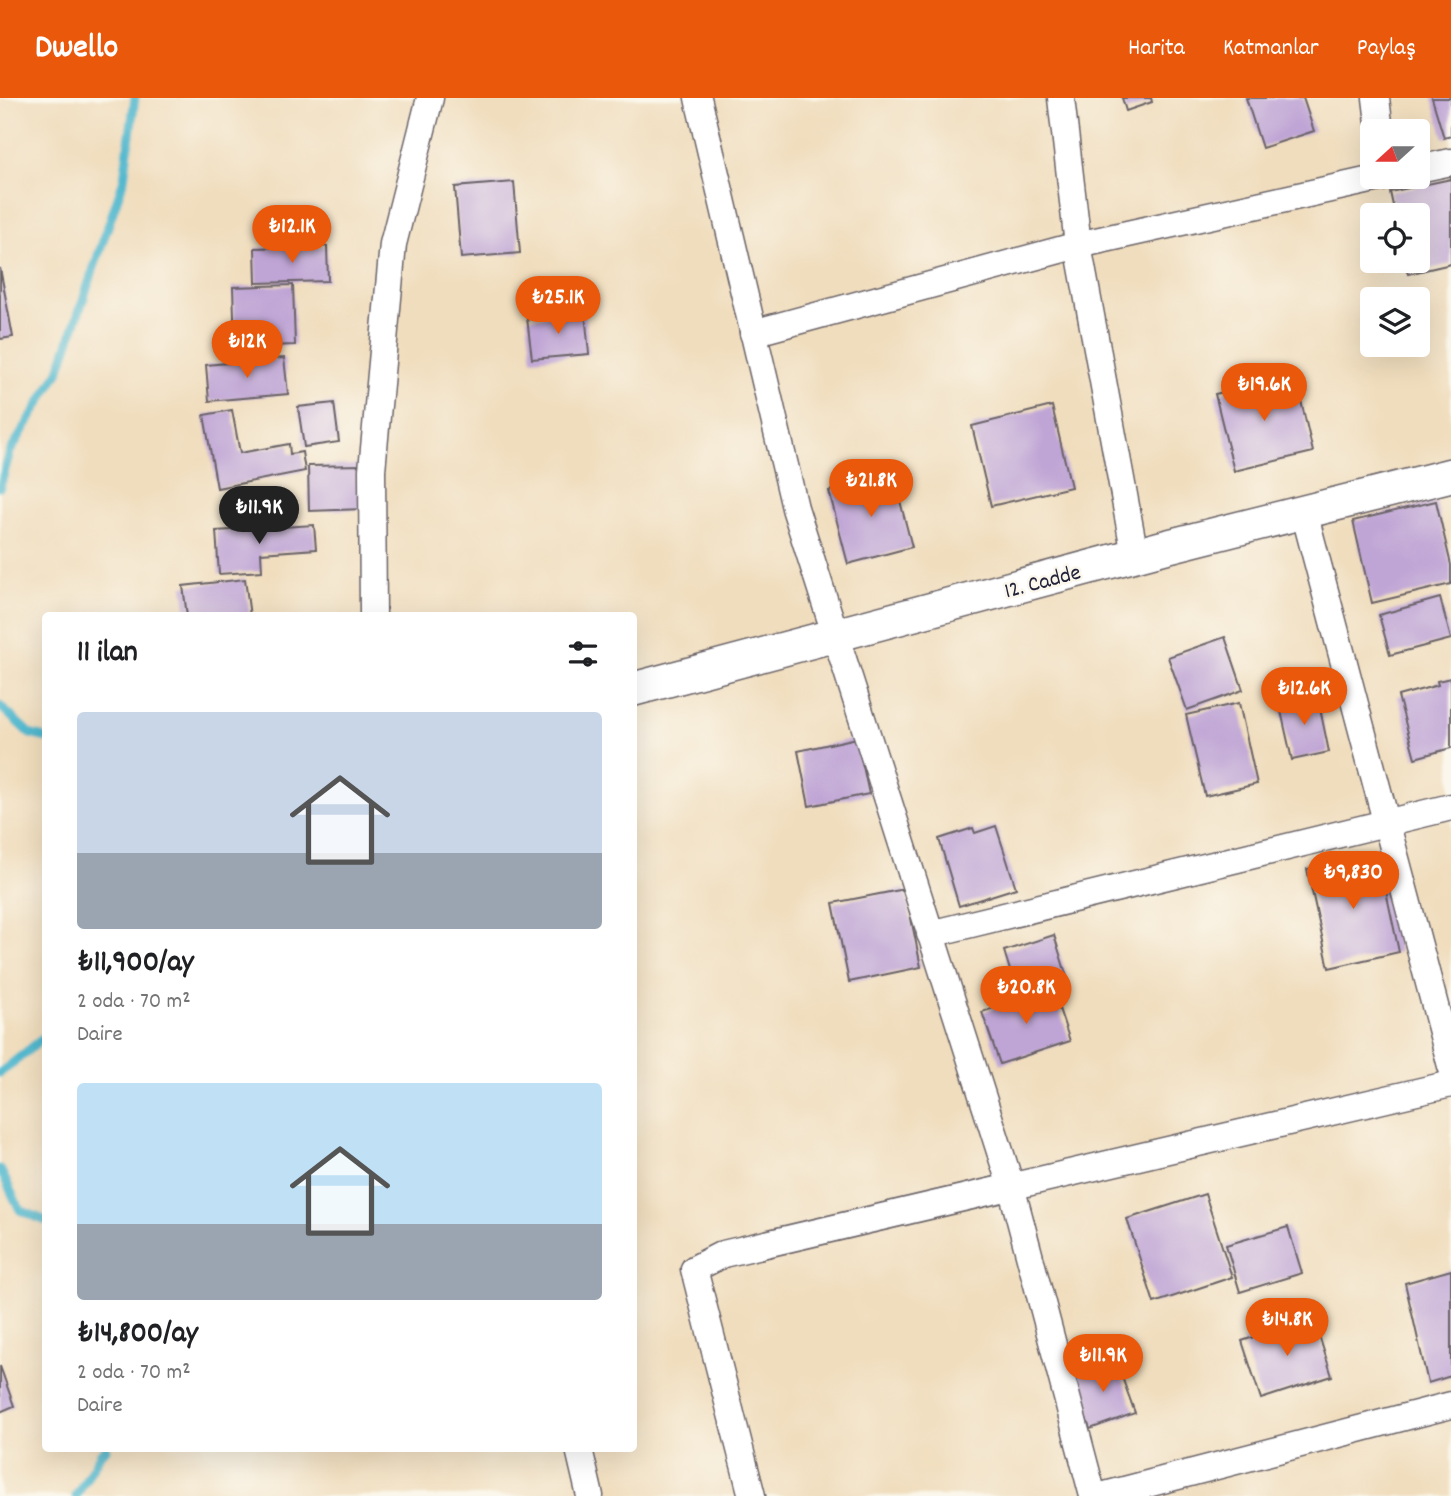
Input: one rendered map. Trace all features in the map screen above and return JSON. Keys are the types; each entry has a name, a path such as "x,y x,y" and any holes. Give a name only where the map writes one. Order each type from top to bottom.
{"street":[{"path":"373,612 372,470 393,244 430,98"},
{"path":"698,98 795,508 1011,1186 1093,1496"},
{"path":"1061,98 1078,245 1135,555"},
{"path":"1376,98 1379,119"},
{"path":"1430,166 1451,162"},
{"path":"753,333 1078,245 1360,182"},
{"name":"12. Cadde","path":"637,688 1135,555 1451,475"},
{"path":"1304,512 1451,1066"},
{"path":"929,933 1451,807"},
{"path":"752,1496 694,1269 723,1254 1451,1084"},
{"path":"1101,1496 1451,1405"},
{"path":"580,1452 590,1496"}],"building":[{"path":"1122,98 1151,98 1152,102 1126,111"},
{"path":"1246,98 1303,98 1314,131 1262,148"},
{"path":"1432,98 1451,98 1451,136 1444,138"},
{"path":"1451,179 1451,264 1430,269 1430,203 1392,203 1390,192 1430,189 1430,183"},
{"path":"514,182 520,253 461,258 455,187"},
{"path":"327,246 328,281 256,283 255,248"},
{"path":"0,268 13,337 0,339"},
{"path":"293,285 295,345 235,347 233,287"},
{"path":"585,312 589,354 532,359 527,318"},
{"path":"284,358 288,394 209,401 206,365"},
{"path":"1295,375 1313,452 1234,471 1215,394"},
{"path":"334,403 339,442 304,447 298,407"},
{"path":"1052,406 1071,487 991,506 972,426"},
{"path":"232,410 240,453 289,444 290,454 302,452 305,471 217,488 204,415"},
{"path":"363,465 364,509 309,511 308,466"},
{"path":"893,474 912,547 848,564 829,491"},
{"path":"1436,501 1451,565 1451,584 1372,603 1353,521"},
{"path":"314,525 316,549 261,553 262,571 219,574 216,531"},
{"path":"245,579 249,612 186,612 183,586"},
{"path":"1440,598 1451,639 1390,655 1379,615"},
{"path":"1225,637 1243,690 1187,710 1168,657"},
{"path":"1451,678 1451,748 1415,758 1398,696 1438,685 1437,681"},
{"path":"1317,694 1329,752 1292,760 1279,702"},
{"path":"1239,703 1257,784 1205,796 1186,715"},
{"path":"857,738 869,794 809,806 798,751"},
{"path":"996,826 1016,888 959,906 939,839 973,828 975,833"},
{"path":"1378,854 1399,952 1329,968 1307,869"},
{"path":"905,889 921,967 849,982 833,903"},
{"path":"1054,935 1067,977 1017,993 1004,951"},
{"path":"1052,988 1070,1041 1000,1064 982,1012"},
{"path":"1205,1194 1232,1277 1154,1303 1127,1219"},
{"path":"1288,1227 1302,1273 1240,1292 1226,1245"},
{"path":"1451,1270 1451,1376 1428,1383 1405,1283"},
{"path":"1313,1317 1332,1376 1261,1399 1242,1341"},
{"path":"1115,1358 1135,1413 1090,1429 1070,1374"},
{"path":"0,1366 14,1406 0,1412"}],"waterway":[{"path":"0,487 10,452 59,371 124,179 135,98"},
{"path":"0,706 30,734 42,737"},
{"path":"0,1073 42,1039"},
{"path":"0,1169 20,1210 42,1219"},
{"path":"76,1496 102,1452"}]}
